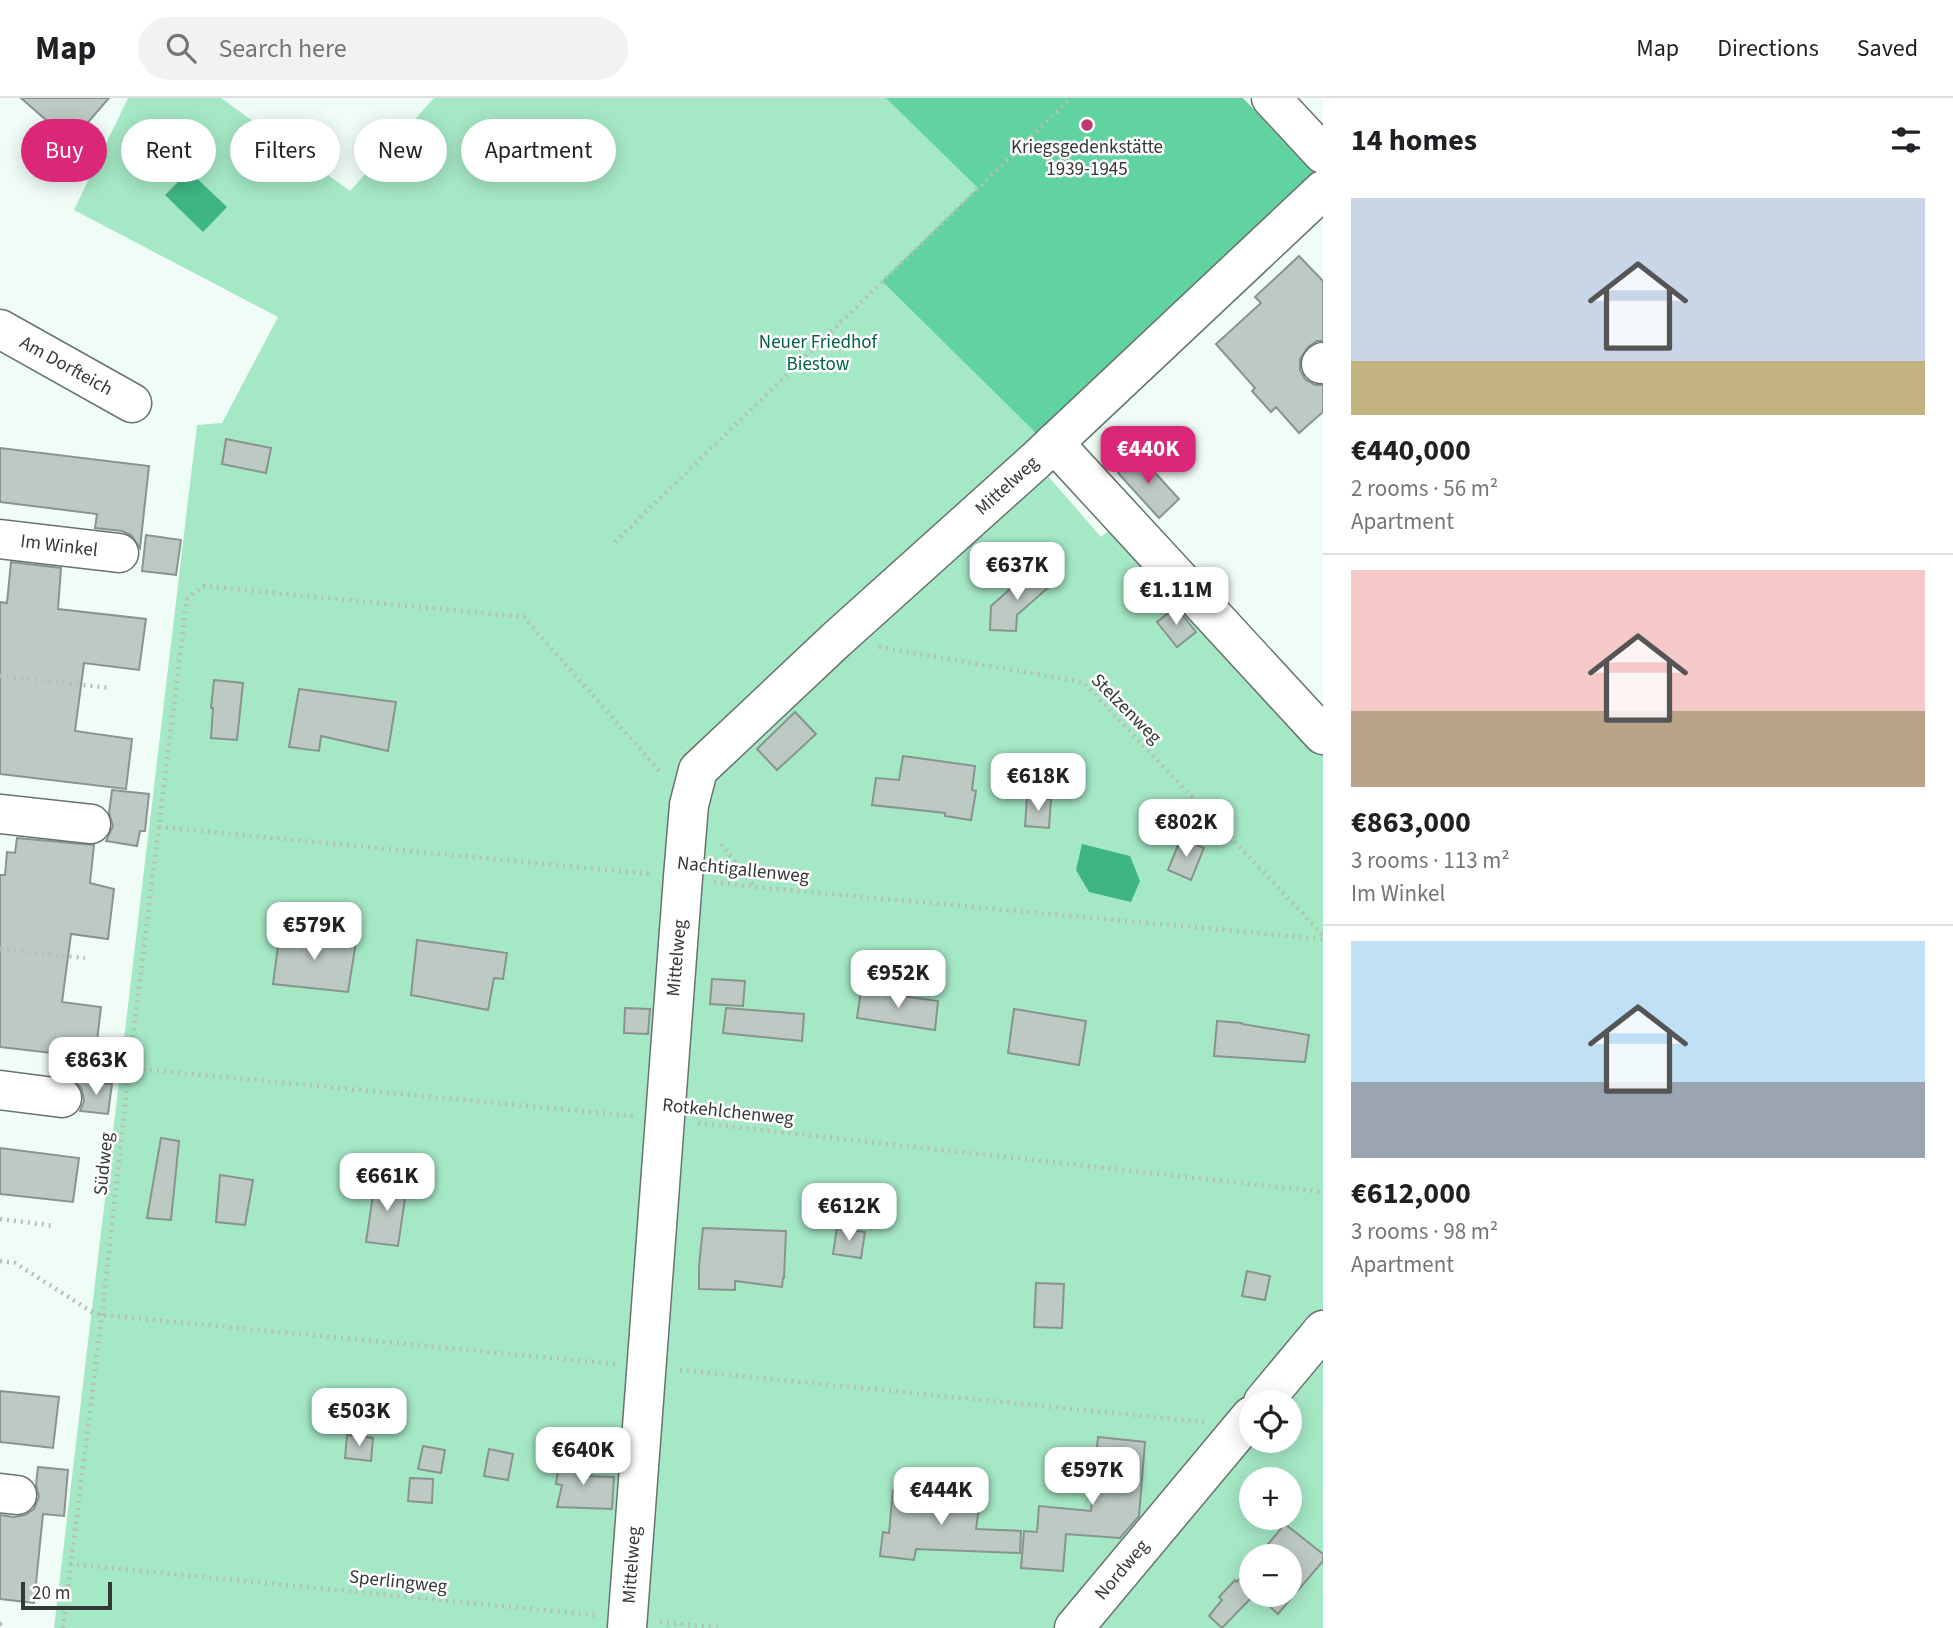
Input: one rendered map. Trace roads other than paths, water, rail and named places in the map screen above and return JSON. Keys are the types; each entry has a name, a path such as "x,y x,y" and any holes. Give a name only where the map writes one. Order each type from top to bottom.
{"street":[{"path":"1272,98 1323,154"},
{"name":"Mittelweg","path":"627,1623 683,877 689,805 698,770 835,640 1054,443 1323,190"},
{"name":"Am Dorfteich","path":"0,329 132,403"},
{"path":"1054,443 1323,735"},
{"name":"Im Winkel","path":"0,539 119,554"},
{"path":"0,814 91,824"},
{"path":"0,1090 62,1098"},
{"path":"1273,1390 1323,1330"},
{"name":"Nordweg","path":"1074,1628 1239,1430"}],"place":[{"name":"Kriegsgedenkstätte 1939-1945","path":"1087,125"}],"park label":[{"name":"Neuer Friedhof Biestow","path":"818,353"}]}
